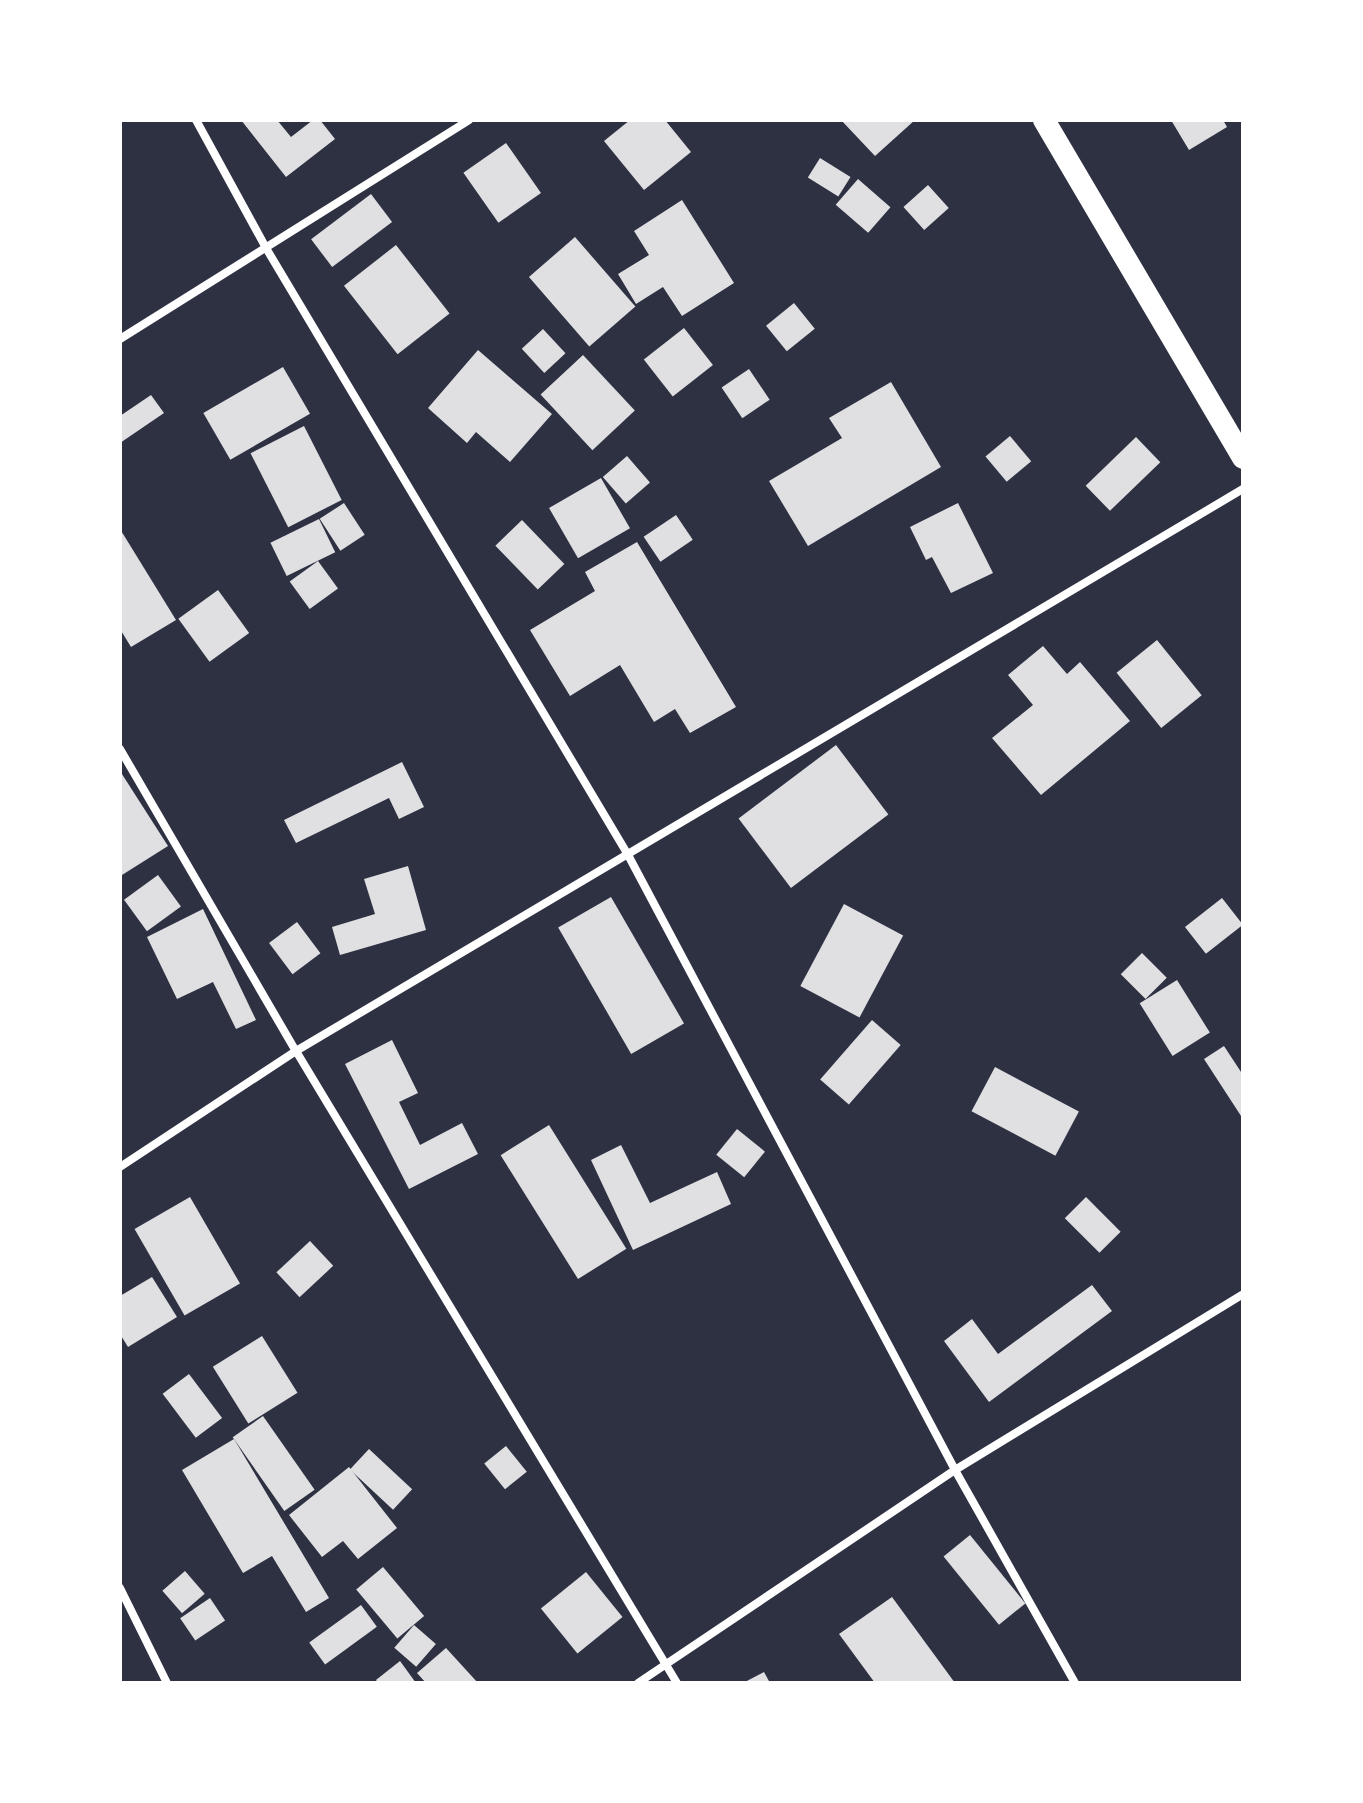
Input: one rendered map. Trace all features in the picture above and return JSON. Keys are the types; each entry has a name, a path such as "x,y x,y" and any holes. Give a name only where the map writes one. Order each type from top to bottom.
{"highway":[{"path":"1044,120 1243,458"}],"street":[{"path":"196,120 266,248 627,853 955,1470 1075,1683"},
{"path":"120,339 469,120"},
{"path":"120,1167 296,1051 1243,489"},
{"path":"120,749 296,1051 677,1683"},
{"path":"638,1683 955,1470 1243,1294"},
{"path":"120,1588 167,1683"}],"building":[{"path":"241,120 277,120 291,137 313,120 320,120 335,139 286,177"},
{"path":"630,120 665,120 691,152 644,190 604,141"},
{"path":"841,120 915,120 875,156"},
{"path":"1171,120 1223,120 1227,127 1189,150"},
{"path":"506,143 541,193 498,223 463,173"},
{"path":"820,158 851,177 838,197 808,178"},
{"path":"858,179 890,207 868,233 836,205"},
{"path":"928,185 949,208 924,230 903,207"},
{"path":"371,194 392,222 332,267 311,239"},
{"path":"682,200 734,283 682,316 663,287 636,304 618,274 649,255 634,231"},
{"path":"575,237 635,306 589,346 529,277"},
{"path":"396,245 450,314 398,354 344,286"},
{"path":"794,303 815,329 787,351 766,326"},
{"path":"684,328 713,365 673,396 644,359"},
{"path":"543,329 566,353 544,373 522,349"},
{"path":"478,350 552,414 510,462 476,432 467,443 428,408"},
{"path":"583,355 635,411 592,450 541,395"},
{"path":"283,367 310,414 230,460 203,413"},
{"path":"749,369 770,400 742,418 722,387"},
{"path":"891,382 941,467 808,546 769,481 842,438 829,418"},
{"path":"151,395 164,413 120,443 120,416"},
{"path":"304,426 342,500 288,527 251,453"},
{"path":"1010,436 1031,461 1007,482 985,457"},
{"path":"1136,437 1160,462 1110,511 1086,486"},
{"path":"627,456 650,482 626,503 603,477"},
{"path":"601,478 630,528 578,558 549,508"},
{"path":"344,503 365,535 340,551 320,519"},
{"path":"958,503 993,573 951,593 932,557 926,560 910,527"},
{"path":"676,515 693,540 660,562 644,537"},
{"path":"319,519 335,552 287,576 270,543"},
{"path":"522,520 564,564 538,590 495,546"},
{"path":"120,529 176,620 131,647 120,629"},
{"path":"637,542 736,707 690,733 675,709 654,722 620,665 570,696 530,630 595,591 585,572"},
{"path":"318,561 338,589 310,609 290,582"},
{"path":"218,590 249,633 210,662 178,619"},
{"path":"1157,640 1202,695 1161,728 1117,673"},
{"path":"1043,646 1067,674 1080,662 1130,721 1041,795 992,738 1033,705 1008,675"},
{"path":"836,745 888,814 791,888 739,818"},
{"path":"402,762 424,807 399,819 389,798 296,843 284,820"},
{"path":"120,771 168,846 122,875 120,872"},
{"path":"408,866 426,930 340,955 332,927 375,914 364,879"},
{"path":"158,875 181,907 147,931 124,900"},
{"path":"611,897 684,1023 631,1054 558,928"},
{"path":"1222,898 1243,925 1206,954 1185,927"},
{"path":"844,904 903,935 859,1018 800,986"},
{"path":"203,909 256,1020 236,1029 213,982 177,999 147,937"},
{"path":"297,922 320,953 293,974 269,943"},
{"path":"1142,953 1167,978 1146,999 1121,974"},
{"path":"1177,980 1210,1033 1173,1056 1140,1003"},
{"path":"872,1020 901,1045 849,1105 820,1080"},
{"path":"392,1040 418,1093 399,1102 420,1145 462,1123 478,1154 409,1189 345,1064"},
{"path":"1224,1046 1243,1075 1243,1119 1204,1059"},
{"path":"995,1067 1079,1112 1055,1156 972,1111"},
{"path":"549,1125 626,1249 578,1279 501,1155"},
{"path":"737,1129 765,1152 744,1177 716,1155"},
{"path":"621,1145 650,1203 717,1172 731,1204 633,1250 591,1160"},
{"path":"190,1197 240,1284 185,1316 135,1229"},
{"path":"1086,1197 1121,1232 1099,1253 1065,1218"},
{"path":"310,1241 333,1266 300,1297 276,1272"},
{"path":"152,1277 177,1317 128,1347 120,1334 120,1296"},
{"path":"1092,1285 1112,1311 989,1402 944,1341 972,1319 998,1354"},
{"path":"262,1336 298,1393 248,1424 213,1367"},
{"path":"189,1374 222,1418 196,1438 163,1394"},
{"path":"263,1416 315,1490 284,1511 233,1437"},
{"path":"234,1439 329,1598 306,1612 272,1556 243,1573 182,1470"},
{"path":"506,1446 527,1472 505,1489 484,1464"},
{"path":"369,1449 412,1489 393,1510 350,1469"},
{"path":"349,1467 397,1528 358,1559 343,1541 322,1557 289,1515"},
{"path":"970,1535 1025,1603 999,1625 944,1556"},
{"path":"383,1567 424,1616 397,1639 356,1589"},
{"path":"185,1571 205,1594 182,1613 162,1591"},
{"path":"586,1572 623,1617 577,1654 541,1609"},
{"path":"892,1597 955,1683 875,1683 839,1634"},
{"path":"210,1598 225,1620 195,1641 180,1618"},
{"path":"361,1605 377,1627 325,1664 309,1643"},
{"path":"414,1625 436,1644 416,1667 394,1648"},
{"path":"446,1648 478,1683 426,1683 417,1673"},
{"path":"400,1661 416,1683 378,1683 376,1680"},
{"path":"764,1672 770,1683 743,1683"}]}
